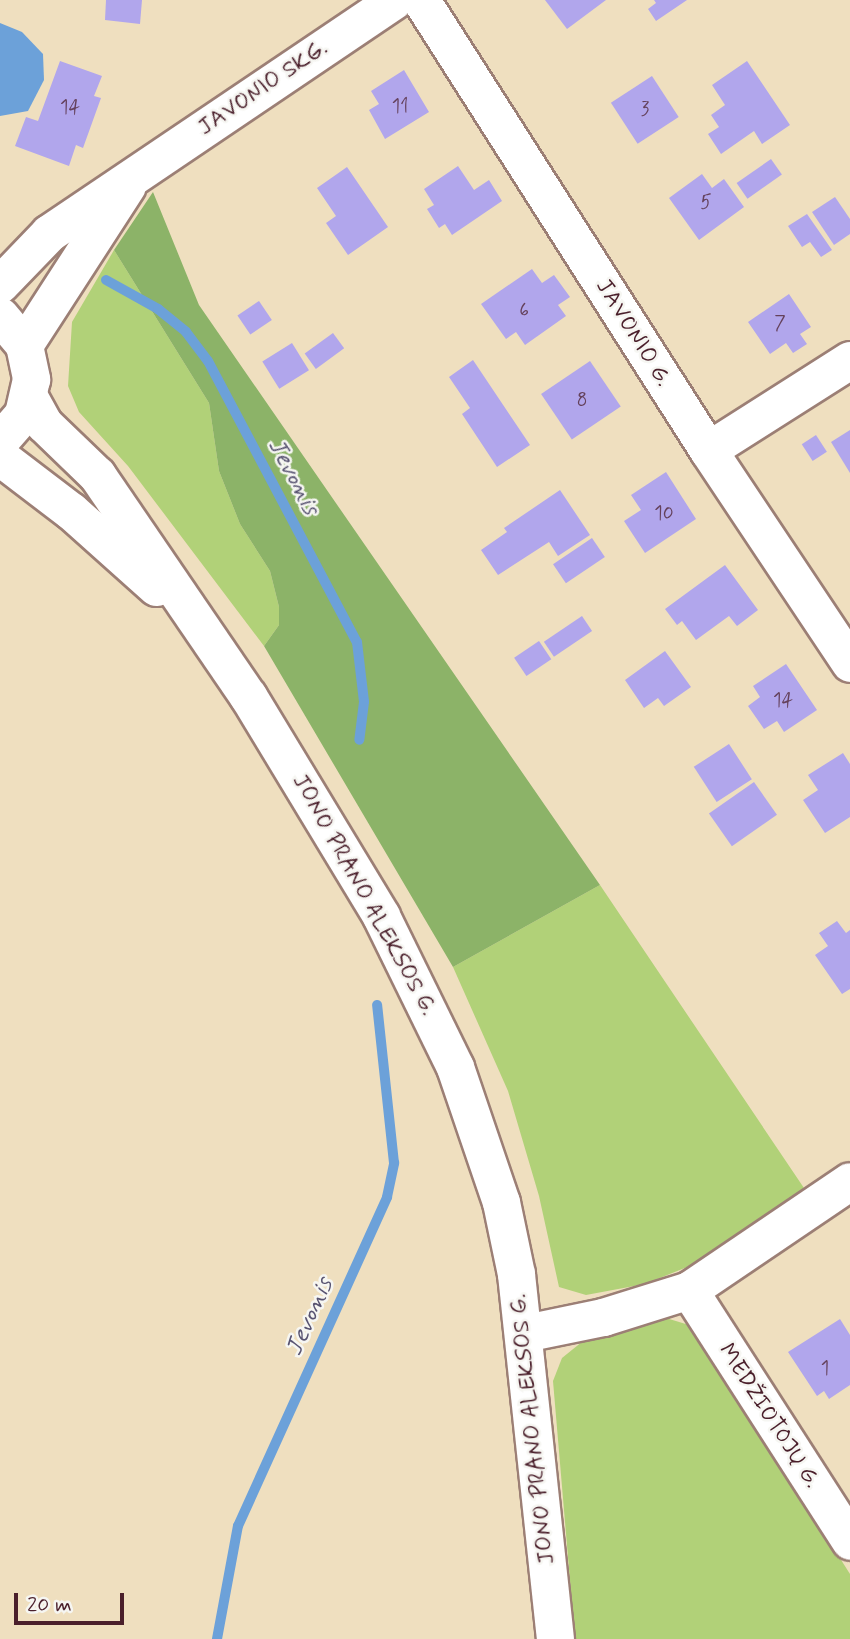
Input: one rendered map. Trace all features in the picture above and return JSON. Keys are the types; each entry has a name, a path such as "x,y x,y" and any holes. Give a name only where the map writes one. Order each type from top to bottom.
{"street":[{"name":"JAVONIO SKG.","path":"0,284 49,233 394,0"},
{"name":"JAVONIO G.","path":"421,0 708,450 850,663"},
{"name":"JAVONIO SKG.","path":"24,345 133,176"},
{"path":"0,316 24,345 30,370 29,397 13,429 0,440"},
{"path":"708,450 850,360"},
{"name":"JONO PRANO ALEKSOS G.","path":"29,397 44,424 97,475 199,625 297,775 425,1000 477,1124 497,1189 525,1333 555,1639"},
{"name":"JONO PRANO ALEKSOS G.","path":"0,457 71,511 199,625"},
{"path":"525,1333 603,1317 689,1290 850,1181"},
{"name":"MEDŽIOTOJŲ G.","path":"689,1290 850,1541"}],"green space":[{"path":"153,192 199,305 600,885 453,967 264,646 279,625 279,607 270,571 240,524 219,471 209,403 114,250"},
{"path":"114,250 209,403 219,471 240,524 270,571 279,607 279,625 264,646 128,466 79,412 68,386 72,322"},
{"path":"600,885 806,1191 702,1261 645,1284 586,1295 559,1287 539,1196 508,1091 453,967"},
{"path":"666,1318 689,1325 702,1341 850,1574 850,1639 575,1639 553,1381 562,1358 588,1337"}],"water":[{"path":"0,23 22,32 43,54 44,80 28,111 0,116"}],"building":[{"path":"106,0 142,0 140,24 105,20"},
{"path":"545,0 606,0 567,29"},
{"path":"654,0 687,0 656,21 648,9 656,3"},
{"path":"60,61 102,76 94,96 101,98 83,148 76,145 69,166 15,146 26,117 38,121"},
{"path":"747,61 790,125 762,144 754,131 721,154 708,134 719,127 711,115 725,105 712,85"},
{"path":"404,70 429,112 385,139 369,110 379,104 371,91"},
{"path":"652,76 679,117 638,144 611,103"},
{"path":"771,159 782,175 747,199 737,183"},
{"path":"458,166 474,190 489,180 502,201 452,235 445,224 439,228 427,209 434,205 424,189"},
{"path":"347,167 388,227 348,255 326,223 336,216 317,188"},
{"path":"702,174 712,188 724,179 744,207 699,240 669,198"},
{"path":"835,197 850,219 850,234 834,245 812,212"},
{"path":"807,214 832,250 821,257 810,242 802,247 788,226"},
{"path":"532,269 542,283 554,275 570,297 558,305 566,316 525,345 516,332 506,339 481,304"},
{"path":"789,294 811,327 800,334 807,344 793,353 786,343 770,354 748,322"},
{"path":"259,301 272,320 250,335 237,316"},
{"path":"333,333 344,348 316,369 305,354"},
{"path":"292,343 309,370 279,389 262,362"},
{"path":"473,360 530,445 497,467 462,414 470,408 449,377"},
{"path":"590,361 621,407 572,440 541,394"},
{"path":"850,430 850,473 831,442"},
{"path":"816,435 827,452 813,461 802,444"},
{"path":"666,472 696,519 645,553 624,521 641,510 631,495"},
{"path":"560,490 590,535 558,556 549,542 498,575 481,550 507,532 504,528"},
{"path":"592,538 605,557 566,583 553,564"},
{"path":"725,565 758,610 737,626 729,616 696,640 682,621 677,625 665,609"},
{"path":"582,616 592,631 554,657 544,642"},
{"path":"539,641 551,659 526,676 514,658"},
{"path":"665,651 691,687 664,706 658,698 644,708 625,680"},
{"path":"786,664 817,710 784,732 777,721 764,729 748,706 760,697 753,686"},
{"path":"729,744 752,779 717,802 694,767"},
{"path":"843,753 850,764 850,817 825,833 803,800 818,790 808,775"},
{"path":"754,782 777,815 732,846 709,814"},
{"path":"837,921 846,933 850,930 850,989 842,994 815,955 828,946 819,933"},
{"path":"840,1319 850,1335 850,1385 829,1399 824,1391 817,1396 788,1352"}],"waterway":[{"name":"Jevonis","path":"106,280 158,309 186,332 208,361 357,642 364,702 359,740"},
{"name":"Jevonis","path":"217,1639 238,1526 387,1197 394,1163 377,1005"}]}
